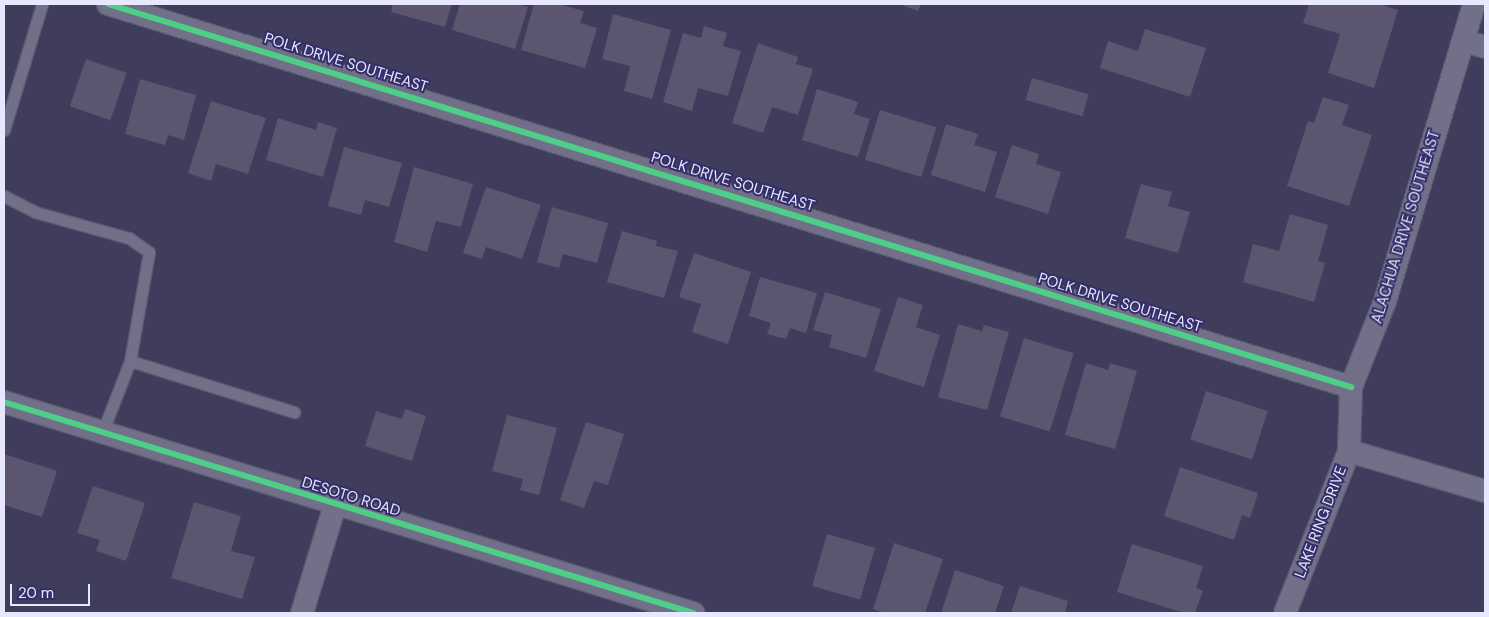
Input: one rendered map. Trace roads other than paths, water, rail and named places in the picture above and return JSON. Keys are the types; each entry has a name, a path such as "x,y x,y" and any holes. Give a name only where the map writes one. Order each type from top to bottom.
{"street":[{"name":"POLK DRIVE SOUTHEAST","path":"108,4 1351,387"},
{"name":"ALACHUA DRIVE SOUTHEAST","path":"1349,450 1351,387 1384,301 1474,4"},
{"path":"1463,41 1485,48"},
{"name":"DESOTO ROAD","path":"4,402 335,505 693,613"},
{"name":"LAKE RING DRIVE","path":"1285,613 1349,450 1485,491"},
{"path":"302,613 335,505"}],"lane":[{"path":"4,130 42,4"},
{"path":"4,196 35,212 130,238 149,252 130,361 102,433"},
{"path":"130,361 294,412"}]}
